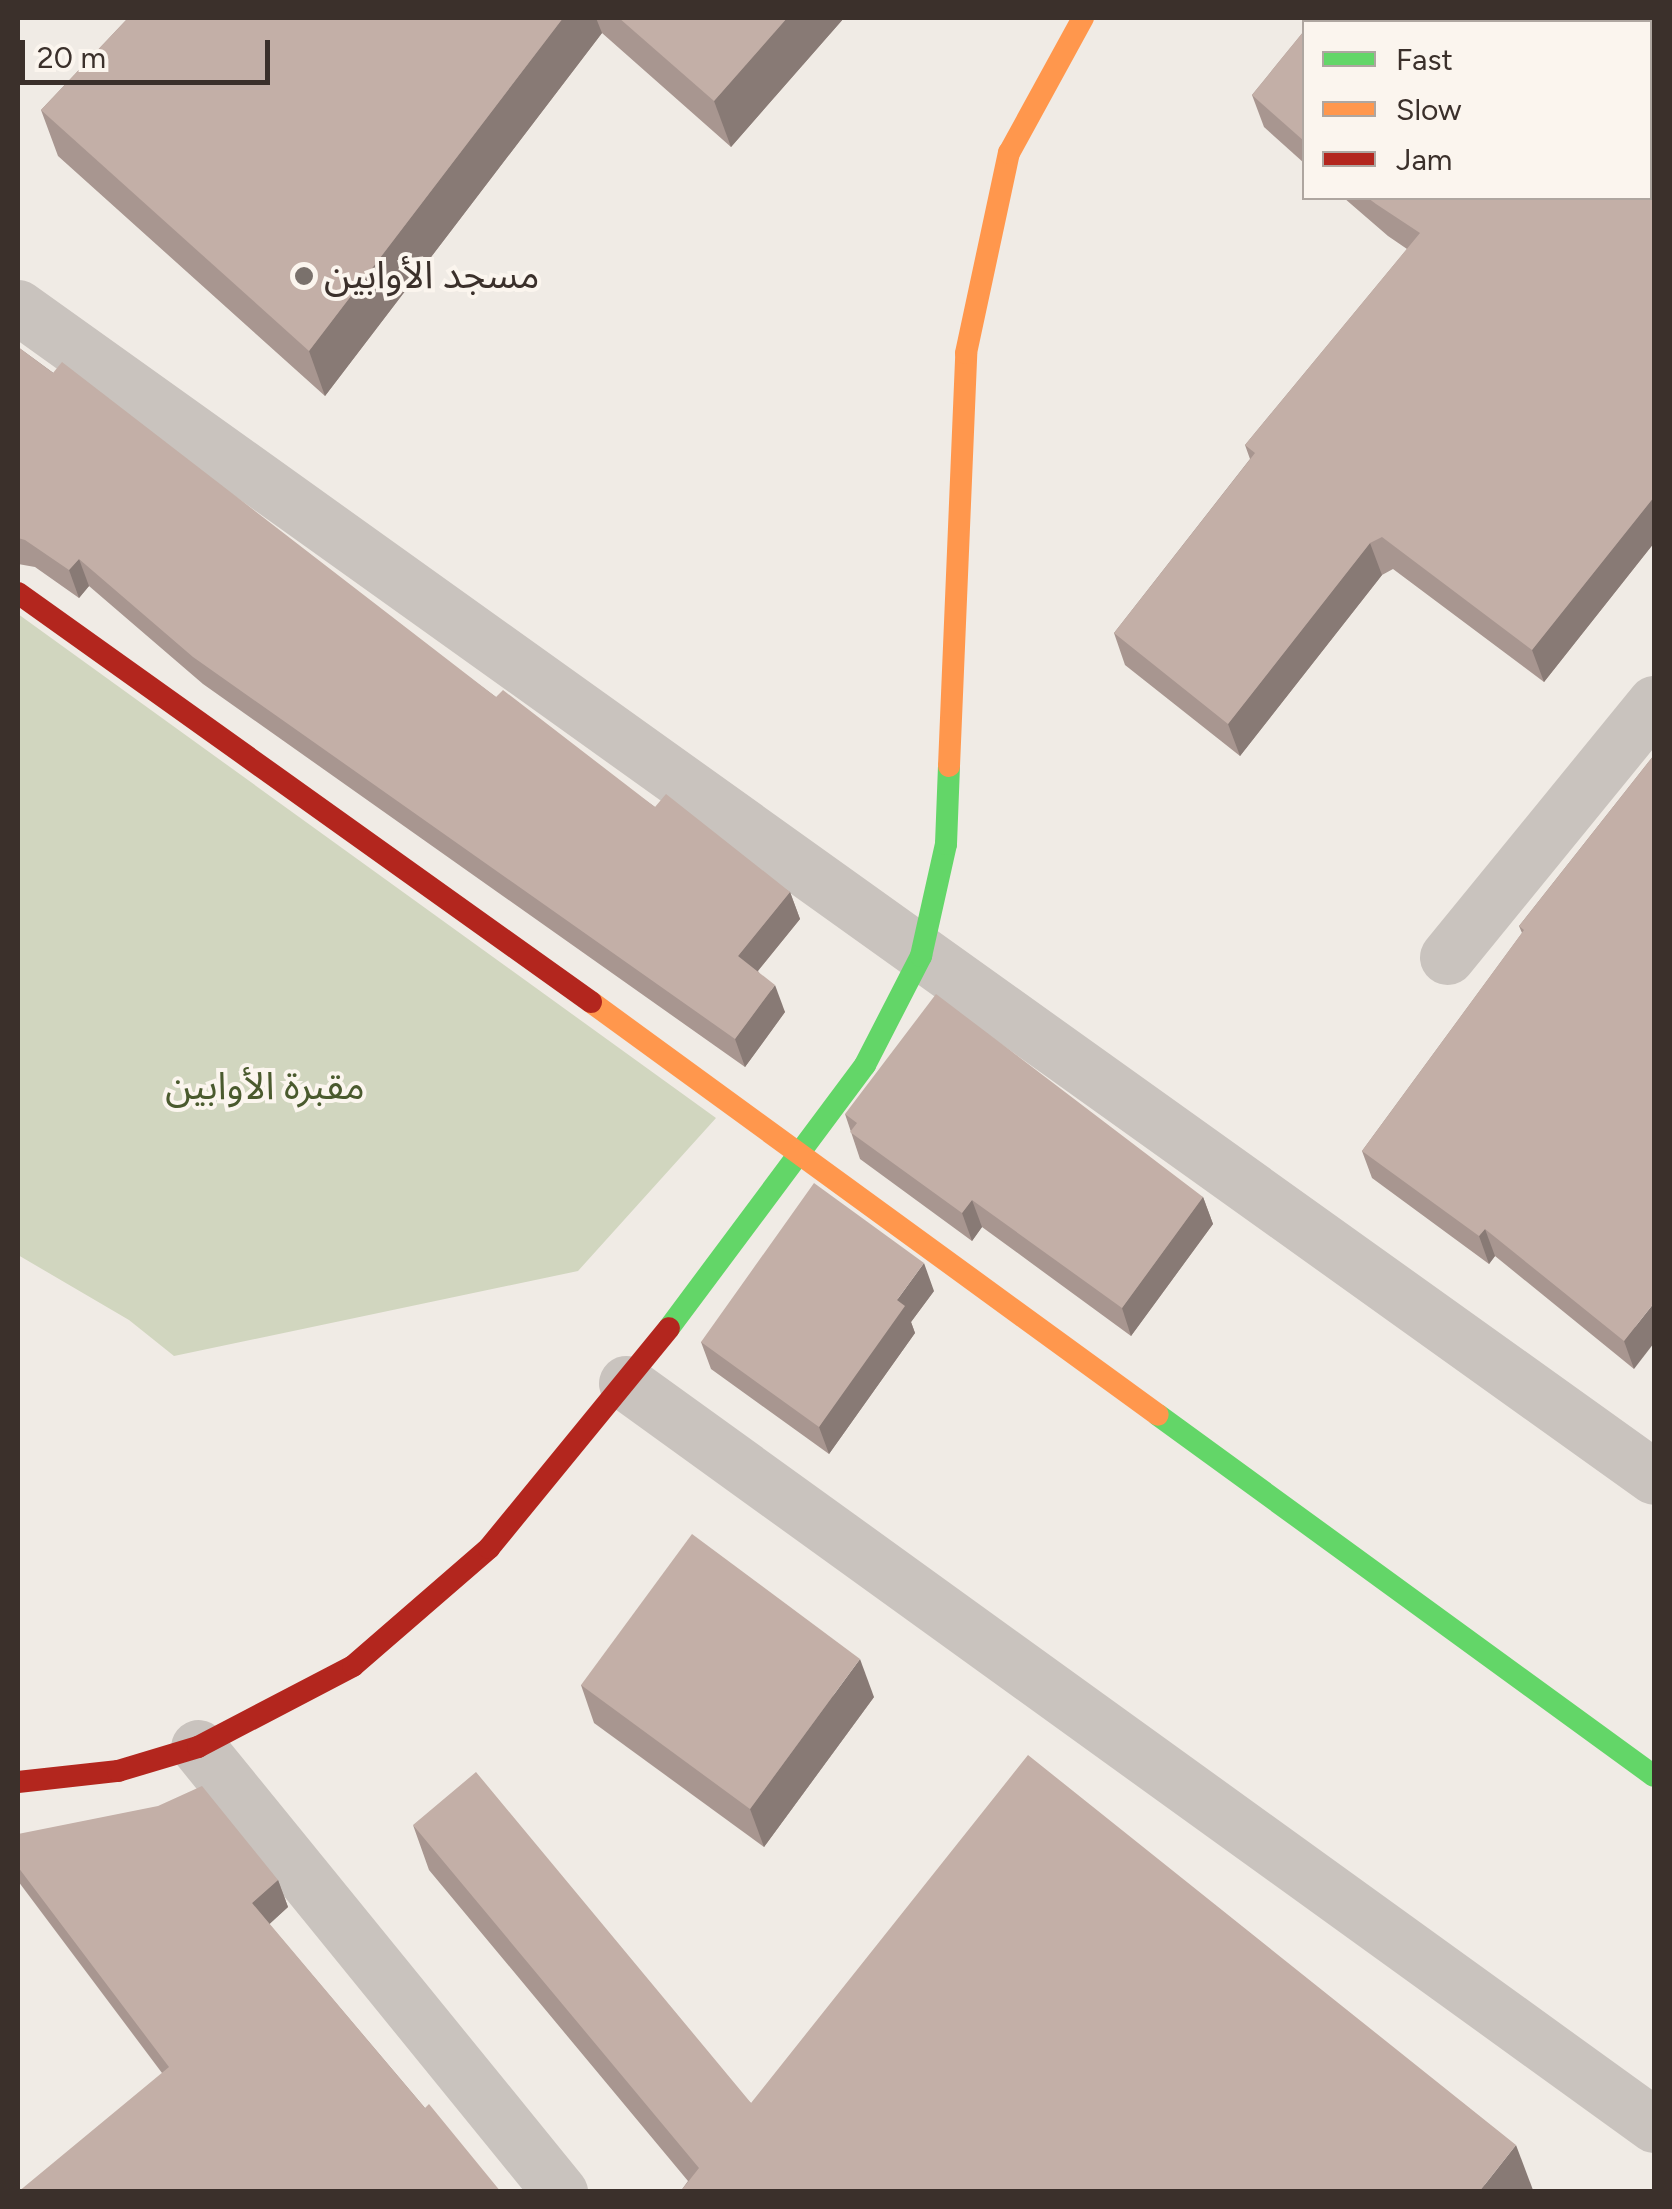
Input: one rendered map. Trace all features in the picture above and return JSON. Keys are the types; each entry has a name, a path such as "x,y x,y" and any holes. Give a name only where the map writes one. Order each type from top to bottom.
{"street":[{"path":"18,1782 118,1771 198,1747 353,1666 489,1548 626,1383 865,1065 921,956 946,844 966,353 1008,154 1083,18"},
{"path":"18,307 1654,1477"},
{"path":"18,594 289,782 1654,1776"},
{"path":"1448,957 1654,703"},
{"path":"626,1383 1654,2125"},
{"path":"198,1747 560,2192"}],"green space":[{"name":"مقبرة الأوابين","path":"18,614 716,1118 578,1271 174,1356 129,1320 18,1255"}],"building":[{"name":"مسجد الأوابين","path":"128,18 563,18 309,351 41,110"},
{"path":"619,18 787,18 714,101"},
{"path":"1654,18 1654,50 1652,20 1584,20"},
{"path":"1302,33 1302,139 1252,95"},
{"path":"1652,108 1654,497 1532,650 1382,537 1370,543 1228,724 1114,633 1255,453 1245,445 1420,233 1371,200 1652,200"},
{"path":"18,347 53,373 62,362 496,697 503,690 655,807 666,794 790,892 738,956 775,985 735,1039 193,657 79,559 69,570 18,538"},
{"path":"1654,755 1654,1303 1624,1341 1485,1229 1479,1236 1362,1151 1524,930 1519,926"},
{"path":"936,994 1203,1197 1122,1308 972,1200 962,1213 850,1132 857,1123 845,1114"},
{"path":"814,1183 924,1263 897,1300 905,1306 819,1427 701,1342"},
{"path":"692,1534 860,1659 750,1809 581,1685"},
{"path":"1028,1755 1516,2145 1479,2192 680,2192 699,2168 413,1825 476,1772 751,2103"},
{"path":"202,1786 278,1880 252,1903 501,2192 18,2192 169,2067 18,1867 18,1834 158,1806"}],"traffic: fast":[{"path":"669,1328 865,1065 921,956 946,844 949,766"},
{"path":"1158,1415 1654,1776"}],"traffic: slow":[{"path":"949,766 966,353 1009,153 1083,18"},
{"path":"591,1002 1158,1415"}],"traffic: jam":[{"path":"18,593 591,1002"},
{"path":"18,1782 118,1771 198,1747 353,1666 489,1548 669,1328"}],"place":[{"name":"مسجد الأوابين","path":"304,276"}]}
